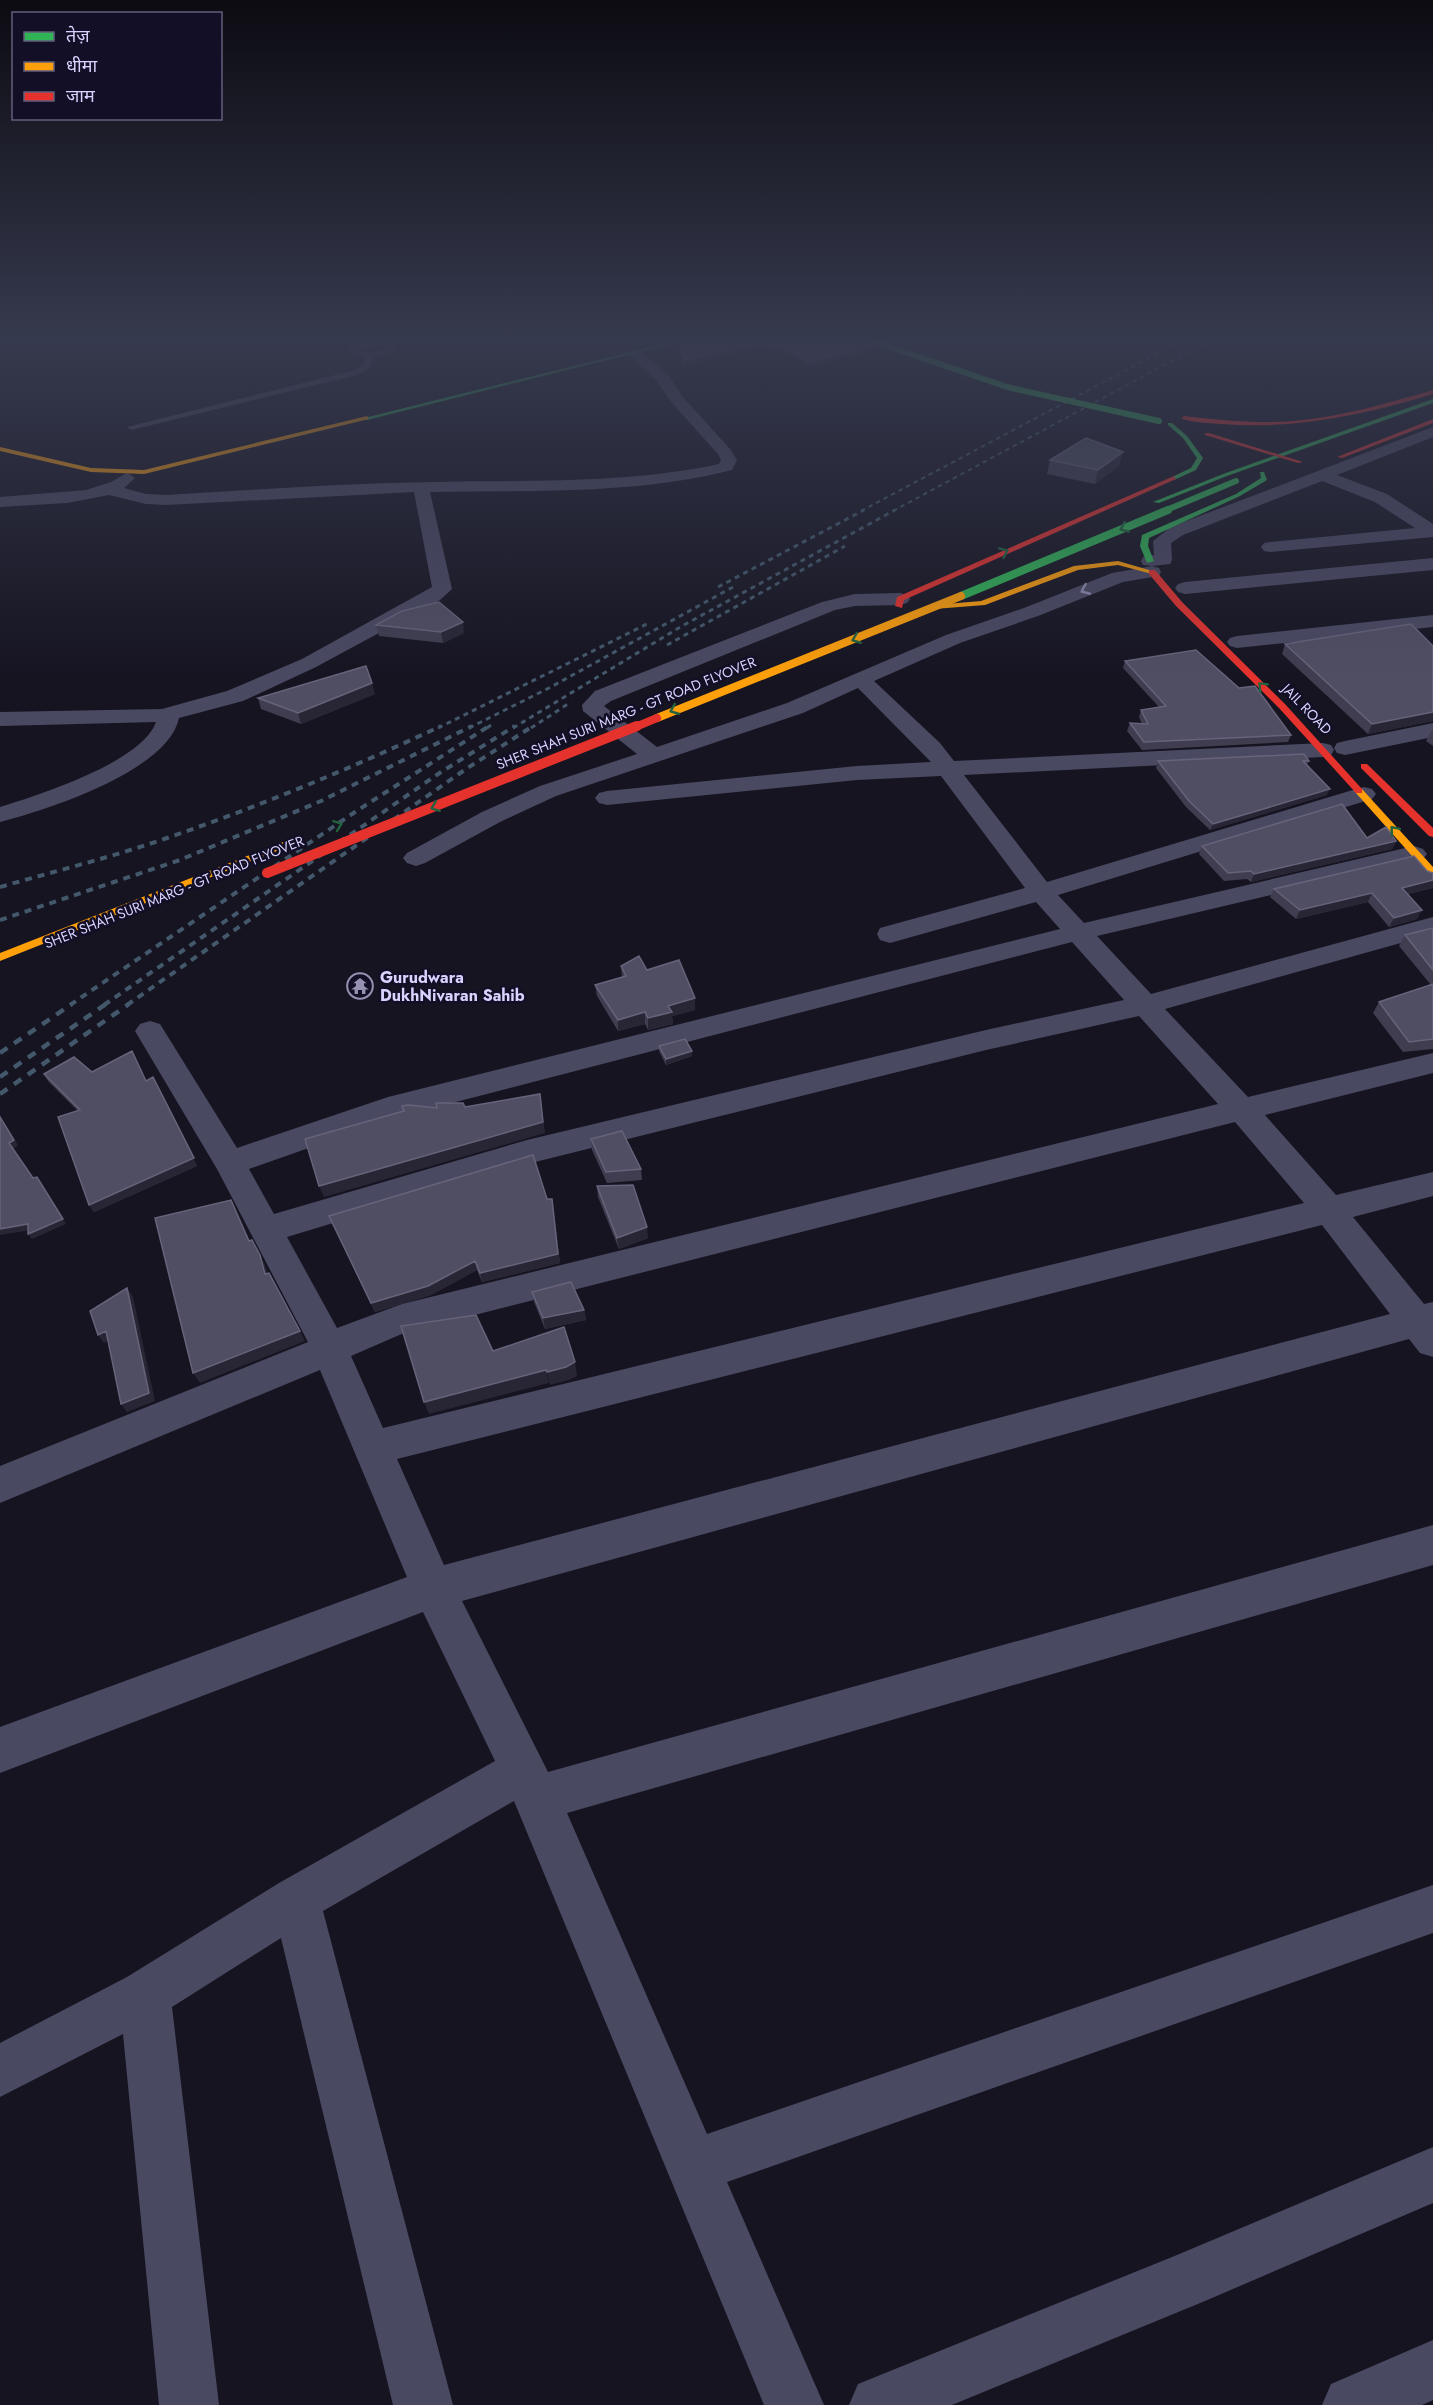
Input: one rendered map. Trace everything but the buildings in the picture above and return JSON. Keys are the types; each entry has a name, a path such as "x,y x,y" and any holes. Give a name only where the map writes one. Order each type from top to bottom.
{"main road":[{"path":"23,454 103,472 130,474 212,454"},
{"path":"899,602 1194,469 1200,458 1197,454"},
{"path":"1273,454 1332,461 1347,454"},
{"path":"1295,454 1305,454"},
{"name":"SHER SHAH SURI MARG - GT ROAD FLYOVER","path":"595,728 886,613 1180,492 1279,456"},
{"name":"SHER SHAH SURI MARG - GT ROAD FLYOVER","path":"256,877 934,607 1227,484 1262,473 1300,456"},
{"path":"1200,603 1149,560 1145,537 1254,486 1264,479 1262,473"},
{"path":"1161,485 1180,492"},
{"path":"934,607 982,603 1077,568 1118,563 1130,566 1149,560"},
{"name":"JAIL ROAD","path":"1149,560 1179,604 1335,746 1407,807 1427,854"},
{"path":"1234,638 1254,658"},
{"name":"JAIL ROAD","path":"1335,746 1364,794 1427,854"},
{"path":"1407,807 1424,808"},
{"name":"SHER SHAH SURI MARG - GT ROAD FLYOVER","path":"0,957 294,841"}],"street":[{"path":"111,490 146,499 166,500 421,487 616,483 680,477 726,467 729,460 725,454"},
{"path":"416,858 491,817 548,791 795,708 953,639 1031,612 1119,577 1149,560 1163,560 1162,541 1168,536 1377,454"},
{"path":"0,502 82,495 111,490 130,474"},
{"path":"1323,475 1381,498 1433,532"},
{"path":"0,719 163,716 235,696 309,663 426,600 442,589 421,487"},
{"path":"1270,547 1433,532"},
{"path":"1185,588 1433,564"},
{"path":"654,756 598,715 593,705 596,700 830,606 855,600 899,602 953,639"},
{"path":"1234,638 1424,622 1433,634"},
{"path":"0,1750 433,1588 1428,1327 1242,1110 1041,892 932,748 861,680"},
{"path":"0,815 97,779 140,756 166,732 168,719 163,716"},
{"path":"607,798 857,774 951,771 1335,746 1433,730"},
{"path":"890,934 1041,892 1364,794"},
{"path":"230,1163 388,1108 1080,932 1427,854"},
{"path":"265,1230 527,1152 986,1040 1144,1005 1433,925"},
{"path":"150,1031 230,1163 330,1349 433,1588 530,1784 794,2405"},
{"path":"0,1485 156,1422 363,1333 456,1305 1018,1163 1433,1063"},
{"path":"372,1448 1433,1184"},
{"path":"0,2071 146,1995 296,1900 530,1784 1433,1545"},
{"path":"296,1900 423,2405"},
{"path":"694,2166 1433,1909"},
{"path":"146,1995 189,2405"},
{"path":"879,2405 1185,2281 1433,2175"},
{"path":"1352,2405 1433,2370"}],"railway":[{"path":"861,511 968,454"},
{"path":"893,511 998,454"},
{"path":"718,587 864,510"},
{"path":"513,728 682,626 895,510"},
{"path":"667,645 845,546"},
{"path":"469,728 549,688 733,587"},
{"path":"438,728 649,623"},
{"path":"531,728 571,702"},
{"path":"487,728 491,725"},
{"path":"0,887 126,851 202,826 306,786 441,726"},
{"path":"0,920 180,860 321,801 472,726"},
{"path":"70,1005 355,812 489,726"},
{"path":"104,1005 441,772 515,726"},
{"path":"127,1005 466,769 533,726"},
{"path":"0,1053 72,1004"},
{"path":"0,1077 106,1004"},
{"path":"0,1094 129,1004"}],"traffic: fast":[{"path":"1174,478 1194,469 1200,458 1197,454"},
{"path":"1157,502 1283,454"},
{"path":"1150,561 1144,546 1145,537 1238,495 1265,479 1262,473"},
{"path":"961,596 1236,481"}],"traffic: slow":[{"path":"23,454 91,470 144,472 217,454"},
{"path":"934,607 982,603 1077,568 1118,563 1152,572"},
{"path":"657,718 961,596"},
{"path":"1359,791 1433,873"},
{"path":"0,957 283,845"}],"traffic: jam":[{"path":"1274,454 1300,462"},
{"path":"1340,457 1347,454"},
{"path":"899,606 900,599 1174,478"},
{"path":"1152,572 1179,604 1282,706 1359,791"},
{"path":"267,873 657,718"},
{"path":"1364,766 1433,834"}],"place":[{"name":"Gurudwara DukhNivaran Sahib","path":"360,986"}]}
